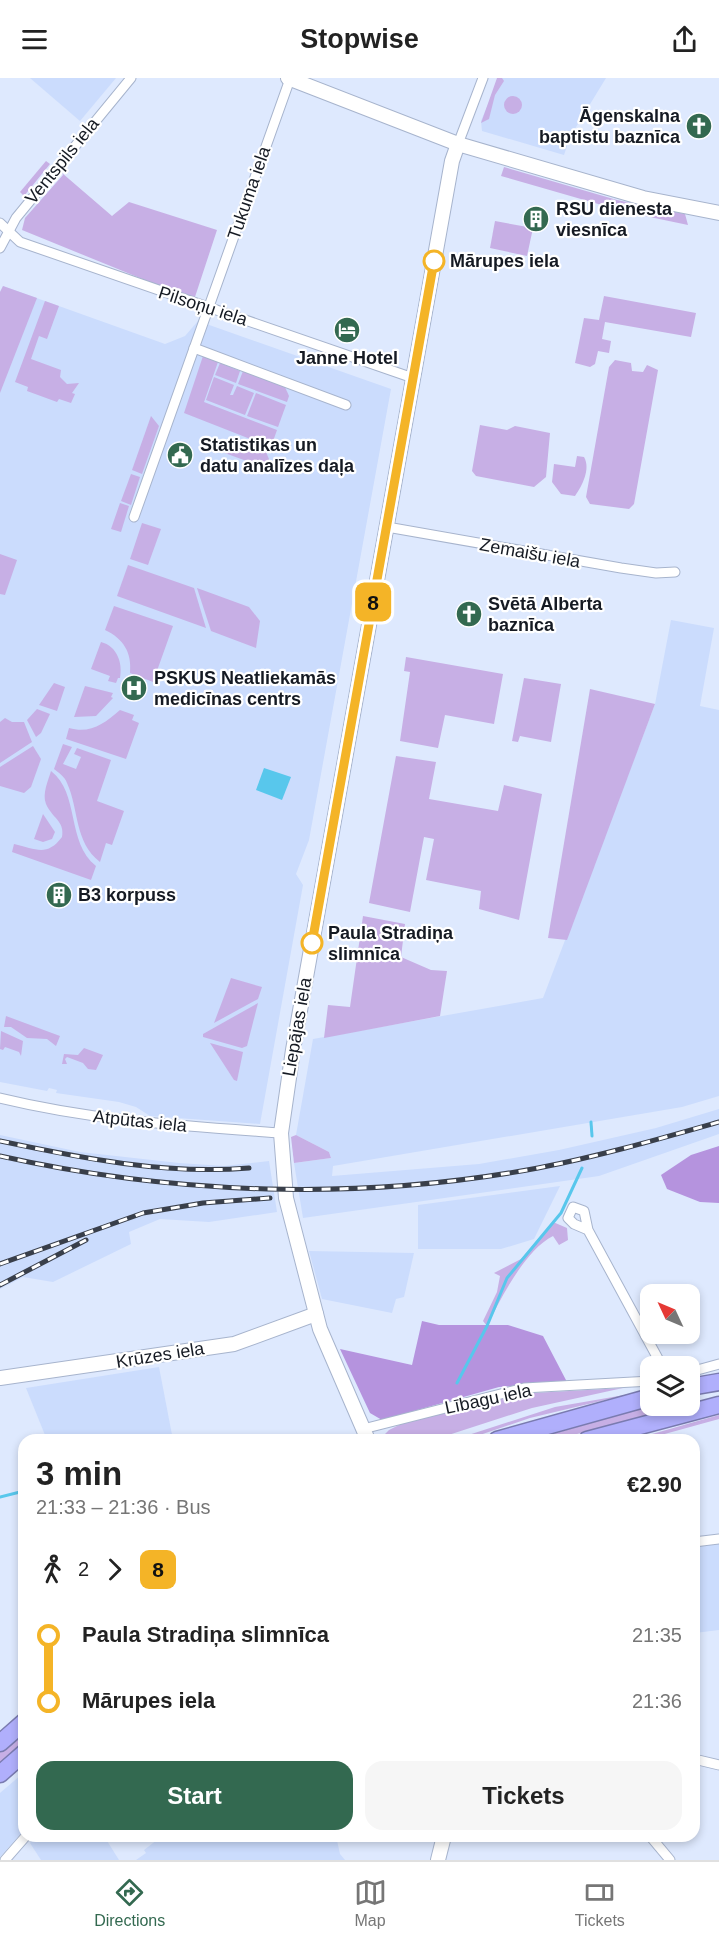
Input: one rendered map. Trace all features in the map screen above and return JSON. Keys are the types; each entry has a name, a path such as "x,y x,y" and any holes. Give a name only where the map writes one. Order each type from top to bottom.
{"highway":[{"path":"700,1385 719,1382"},
{"path":"518,1434 640,1399"},
{"path":"610,1434 719,1405"},
{"path":"0,1743 18,1727"},
{"path":"0,1774 18,1758"}],"street":[{"name":"Ventspils iela","path":"0,248 16,218 130,78"},
{"path":"289,78 459,144 643,198 719,213"},
{"name":"Tukuma iela","path":"134,517 289,78"},
{"name":"Liepājas iela","path":"366,1434 315,1314 286,1198 281,1133 293,1050 442,210 459,144 483,78"},
{"name":"Pilsoņu iela","path":"0,223 20,242 413,378"},
{"path":"194,348 346,405"},
{"name":"Zemaišu iela","path":"387,527 621,568 675,573"},
{"name":"Atpūtas iela","path":"0,1098 53,1111 115,1121 281,1133"},
{"path":"588,1230 657,1356"},
{"name":"Krūzes iela","path":"0,1378 234,1344 315,1314"},
{"path":"700,1370 719,1365"},
{"name":"Lībagu iela","path":"369,1434 524,1388 640,1382"},
{"path":"700,1541 719,1539"},
{"path":"700,1760 719,1765"},
{"path":"5,1860 21,1842"},
{"path":"438,1860 442,1842"},
{"path":"655,1842 670,1860"}],"shaded area":[{"path":"30,78 116,78 80,121"},
{"path":"497,78 502,78 504,81 495,95 489,119 481,123"},
{"path":"499,78 606,78 570,137 564,155 482,131 481,121"},
{"path":"513,96 519,99 522,105 519,111 513,114 507,111 504,105 507,99"},
{"path":"46,161 50,164 24,196 20,192"},
{"path":"504,167 617,200 685,214 688,225 626,212 501,176"},
{"path":"62,173 112,216 129,202 217,230 194,300 22,230 25,218 63,175"},
{"path":"495,221 533,228 527,256 490,248"},
{"path":"3,286 165,344 185,336 198,321 391,389 309,840 296,874 303,885 260,1124 150,1116 136,1107 119,1102 56,1093 57,1090 49,1088 47,1091 0,1082 0,292"},
{"path":"3,286 37,298 0,393 0,292"},
{"path":"604,296 696,313 691,337 605,322 602,339 611,341 609,353 598,351 595,364 590,367 575,363 584,318 599,320"},
{"path":"45,301 59,306 47,339 39,336 31,359 61,370 60,377 67,384 79,383 72,393 75,394 71,403 59,399 57,402 27,391 28,387 15,382"},
{"path":"203,356 218,362 204,402 277,430 271,447 184,413"},
{"path":"615,360 631,363 632,371 643,372 647,365 658,370 634,504 629,509 590,504 586,497 609,367"},
{"path":"220,363 240,371 236,383 215,375"},
{"path":"243,371 285,387 289,396 287,402 238,384"},
{"path":"214,377 234,385 230,395 233,395 237,386 254,393 245,415 206,400"},
{"path":"256,393 286,405 278,427 247,416"},
{"path":"151,416 159,426 142,474 132,470"},
{"path":"480,425 507,430 515,426 550,433 546,477 534,487 476,476 472,471"},
{"path":"232,438 266,452 269,459 268,469 222,452 228,439"},
{"path":"577,456 584,457 586,462 583,482 575,496 561,494 552,482 554,464 575,467"},
{"path":"131,474 140,477 131,505 121,501"},
{"path":"120,503 129,506 121,532 111,529"},
{"path":"142,523 161,529 148,565 130,559"},
{"path":"0,554 17,560 5,595 0,594"},
{"path":"128,565 194,588 206,628 117,596"},
{"path":"197,588 249,607 260,621 256,648 211,631"},
{"path":"114,606 173,626 153,682 130,673 130,659 125,647 122,642 105,630"},
{"path":"671,620 714,628 700,706 719,710 719,1096 682,1107 333,1166 332,1176 479,1164 559,1150 656,1128 719,1109 719,1134 599,1176 303,1218 294,1163 331,1158 329,1152 296,1135 313,1039 543,998 655,704"},
{"path":"101,642 115,651 120,661 120,678 116,683 108,681 110,676 91,669"},
{"path":"406,657 503,674 494,724 445,715 438,748 400,741 410,672 404,671"},
{"path":"524,678 561,684 551,742 520,736 518,742 512,741"},
{"path":"54,683 65,687 57,711 39,705"},
{"path":"85,686 113,693 111,697 113,698 96,716 74,717"},
{"path":"590,689 655,704 567,940 548,938"},
{"path":"37,709 50,714 41,733 36,737 27,720"},
{"path":"120,710 134,715 132,720 139,723 126,759 66,739 69,728 90,729 108,720"},
{"path":"5,718 12,722 24,722 32,742 0,763 0,722"},
{"path":"63,744 72,747 63,764 76,769 81,757 74,754 77,748 111,760 97,801 124,811 112,845 106,843 100,862 92,854 81,835 66,781 54,769"},
{"path":"33,746 41,759 31,787 24,793 0,786 0,767"},
{"path":"396,756 436,762 429,799 498,811 504,785 542,794 519,920 479,909 481,891 426,880 434,839 424,837 410,912 369,903"},
{"path":"51,771 60,780 66,792 80,844 96,866 91,880 12,852 14,844 41,850 51,847 62,837 62,827 45,800"},
{"path":"43,814 55,832 52,839 43,842 34,839"},
{"path":"363,916 405,924 401,957 431,970 447,971 440,1016 324,1038 328,1005 350,1007"},
{"path":"231,978 262,987 258,999 214,1023"},
{"path":"258,1003 247,1046 242,1048 203,1037 203,1034"},
{"path":"6,1016 60,1036 56,1046 47,1039 27,1038 11,1027 4,1027"},
{"path":"1,1031 23,1041 21,1056 19,1052 5,1047 3,1050 0,1049"},
{"path":"210,1043 243,1052 237,1081 234,1080"},
{"path":"84,1048 103,1055 96,1070 88,1069 83,1063 67,1057 65,1059 67,1064 62,1064 64,1054 78,1055"},
{"path":"0,1135 80,1152 179,1163 224,1166 269,1161 277,1212 209,1222 160,1219 129,1232 131,1244 53,1282 23,1277 0,1289"},
{"path":"296,1135 329,1152 331,1158 294,1163 291,1137"},
{"path":"719,1146 719,1203 700,1202 667,1189 661,1175 691,1155"},
{"path":"560,1186 534,1239 501,1249 418,1249 418,1205"},
{"path":"553,1222 567,1228 568,1240 559,1245 553,1236 533,1252 515,1276 487,1326 483,1321 497,1292 500,1276 494,1273 521,1259"},
{"path":"309,1251 414,1253 404,1297 396,1299 392,1313 322,1299"},
{"path":"422,1321 439,1325 508,1325 543,1336 567,1382 499,1387 382,1420 370,1413 340,1349 412,1365"},
{"path":"159,1367 172,1434 45,1434 26,1388"},
{"path":"623,1388 532,1408 452,1434 385,1434 403,1423 515,1394"},
{"path":"630,1394 530,1418 483,1434 472,1434 555,1407"},
{"path":"640,1409 640,1416 643,1416 577,1434 552,1434"},
{"path":"719,1415 719,1419 665,1434 652,1434"},
{"path":"719,1541 719,1630 700,1632 700,1543"},
{"path":"18,1736 18,1748 0,1764 0,1751"},
{"path":"18,1778 18,1837 0,1857 0,1793"},
{"path":"108,1842 119,1860 41,1860 30,1843"},
{"path":"154,1842 337,1842 340,1854 345,1860 136,1860 146,1853 144,1850"}],"water":[{"path":"264,768 291,777 282,800 256,790"}],"waterway":[{"path":"591,1122 592,1136"},
{"path":"457,1383 487,1326 507,1278 561,1213 582,1168"},
{"path":"0,1497 18,1492"}],"railway":[{"path":"0,1156 66,1169 200,1186 268,1189 404,1186 471,1179 538,1168 607,1153 719,1122"},
{"path":"0,1141 123,1164 186,1169 249,1168"},
{"path":"0,1264 143,1213 203,1203 270,1198"},
{"path":"0,1285 86,1240"}],"bus line":[{"name":"8","path":"312,943 434,261"}],"place":[{"name":"Āgenskalna baptistu baznīca","path":"699,126"},
{"name":"RSU dienesta viesnīca","path":"536,219"},
{"name":"Mārupes iela","path":"434,261"},
{"name":"Janne Hotel","path":"347,330"},
{"name":"Statistikas un datu analīzes daļa","path":"180,455"},
{"name":"Svētā Alberta baznīca","path":"469,614"},
{"name":"PSKUS Neatliekamās medicīnas centrs","path":"134,688"},
{"name":"B3 korpuss","path":"59,895"},
{"name":"Paula Stradiņa slimnīca","path":"312,943"}]}
